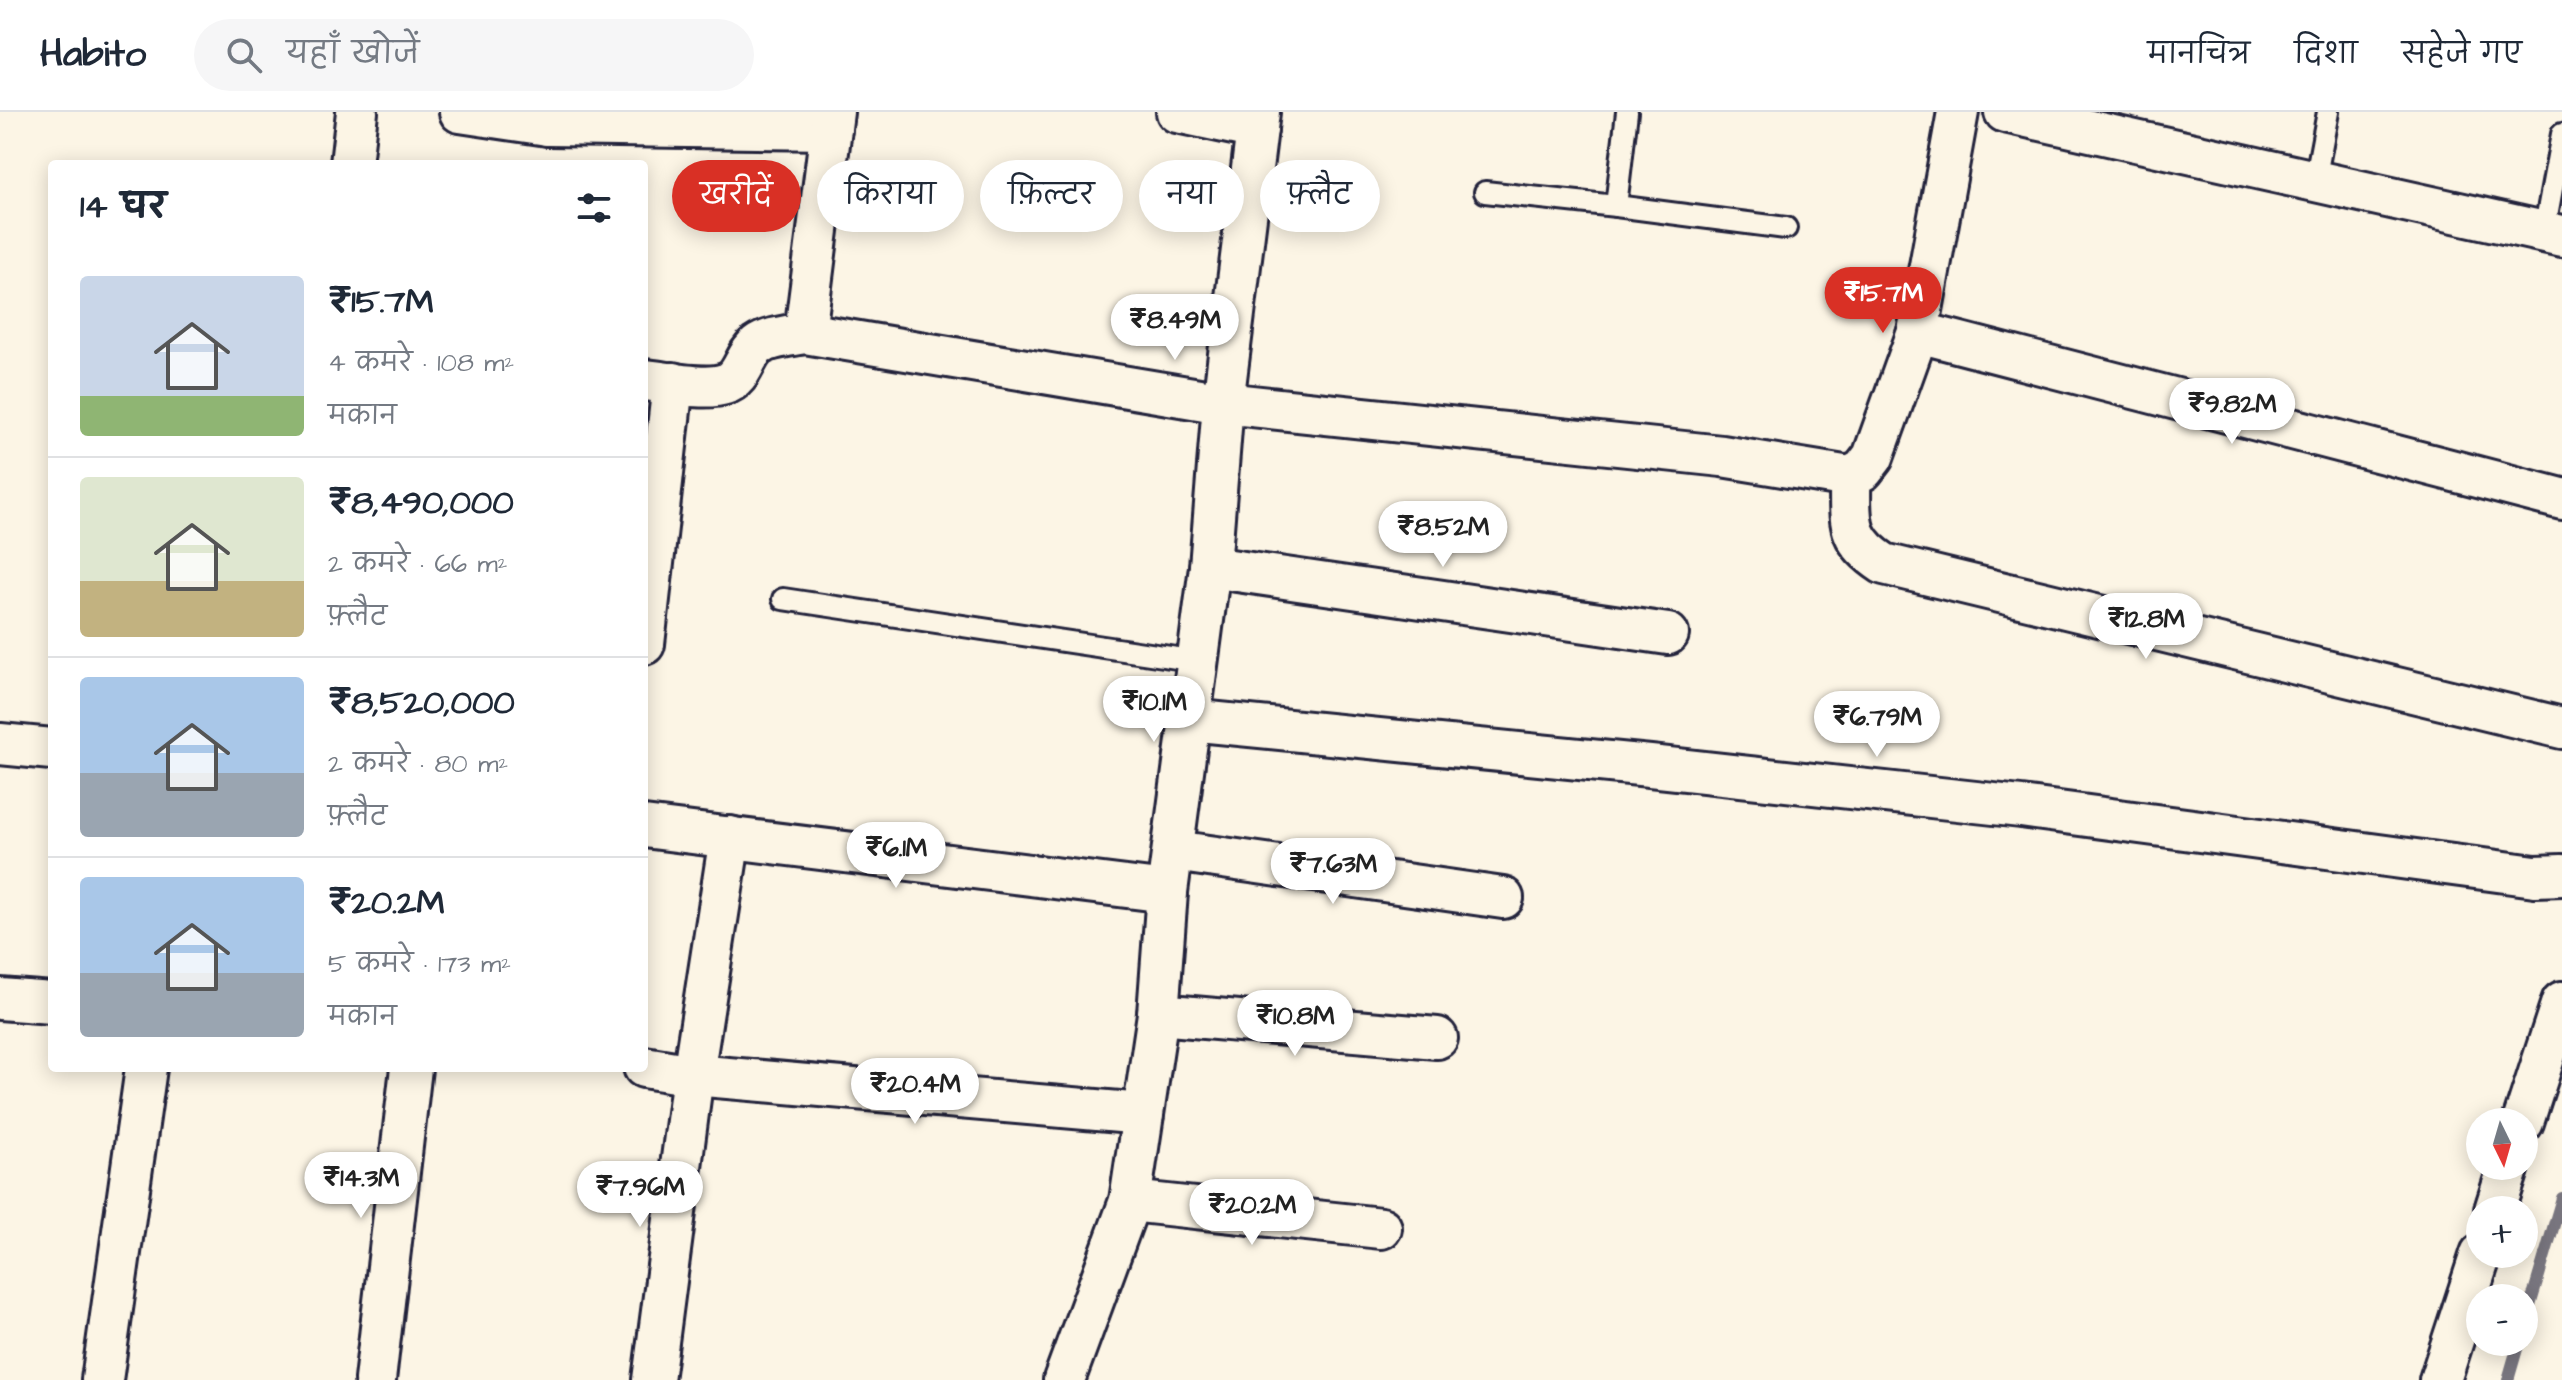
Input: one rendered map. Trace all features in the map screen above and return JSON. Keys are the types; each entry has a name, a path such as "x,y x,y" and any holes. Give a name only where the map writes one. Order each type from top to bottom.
{"street":[{"path":"351,160 357,112"},
{"path":"460,112 546,118 815,120 805,333"},
{"path":"1064,1380 1130,1201 1158,1014 1167,892 1210,567 1223,403 1258,120 1177,112"},
{"path":"648,574 659,381 724,385 734,380 759,344 805,333 1223,403 1722,456 1850,477 1863,470 1873,457 1918,332 1958,112"},
{"path":"2005,112 2106,123 2315,181 2553,234"},
{"path":"1918,332 2562,499"},
{"path":"1850,477 1851,525 1857,541 1866,552 1884,564 2562,728"},
{"path":"1210,567 1668,634"},
{"path":"1189,720 2021,807 2535,876 2562,875"},
{"path":"0,744 48,749"},
{"path":"648,827 1167,892"},
{"path":"653,1380 693,1075 730,837"},
{"path":"1174,851 1503,898"},
{"path":"0,999 48,1003"},
{"path":"2528,1108 2562,1002"},
{"path":"1158,1014 1437,1038"},
{"path":"648,1068 693,1075 1143,1114"},
{"path":"102,1380 145,1072"},
{"path":"375,1380 411,1072"},
{"path":"1130,1201 1381,1228"},
{"path":"2440,1380 2476,1268"}],"lane":[{"path":"1616,206 1627,112"},
{"path":"2315,181 2328,112"},
{"path":"2553,234 2562,134"},
{"path":"1485,192 1786,228"},
{"path":"783,599 1197,661"}],"waterway":[{"path":"2536,1284 2562,1198"},
{"path":"2508,1380 2515,1356"}]}
